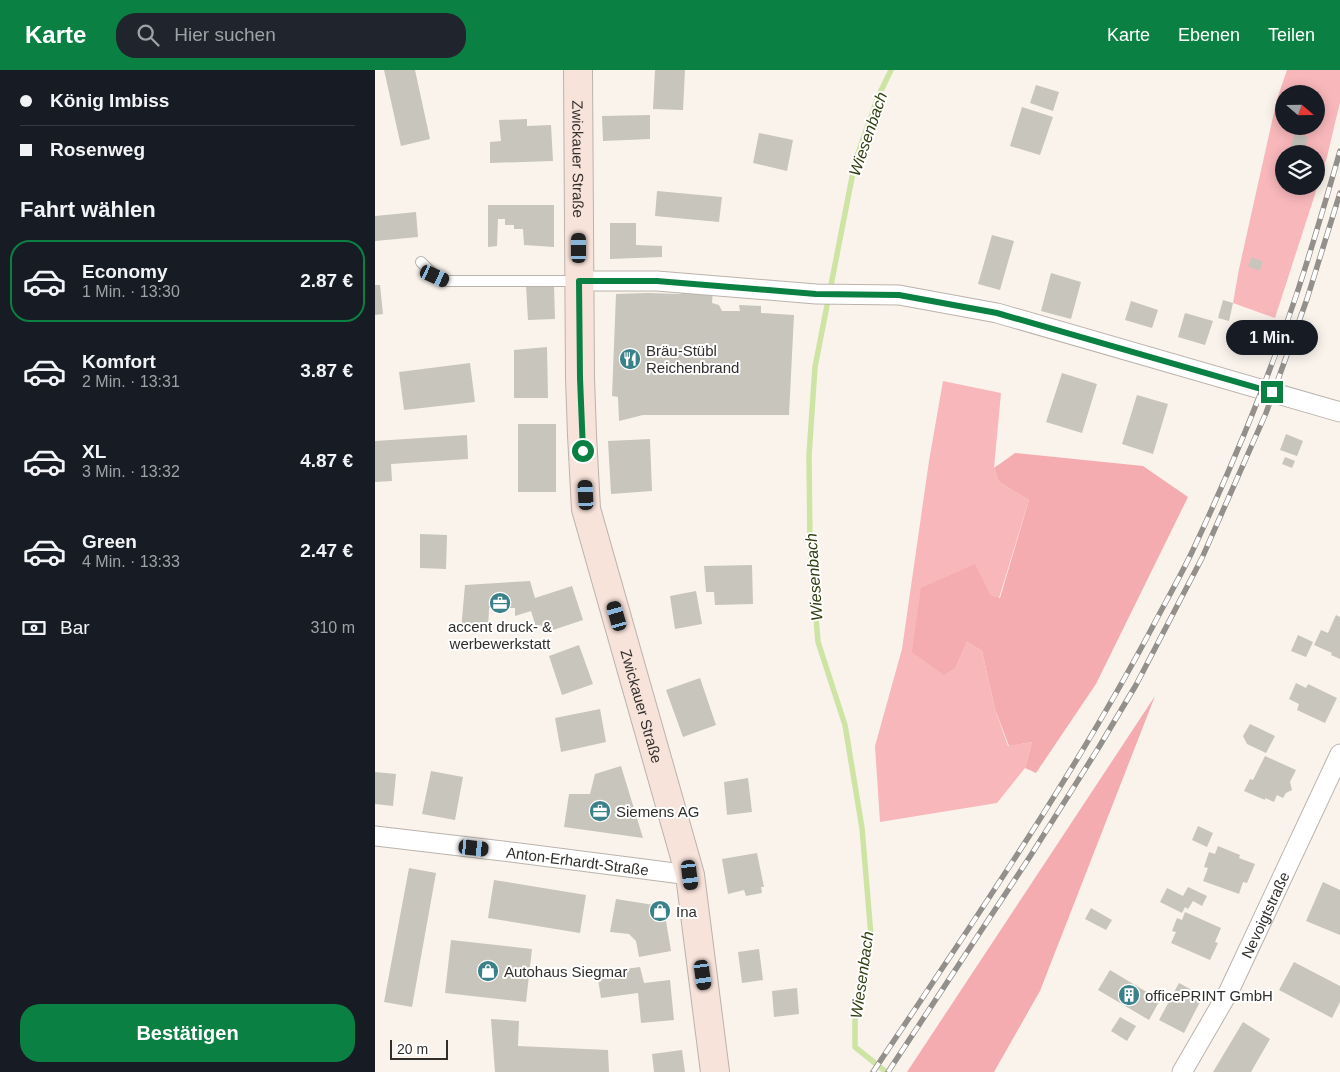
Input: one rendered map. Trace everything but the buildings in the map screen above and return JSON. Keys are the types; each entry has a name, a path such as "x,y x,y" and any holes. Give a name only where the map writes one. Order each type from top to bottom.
{"main road":[{"name":"Zwickauer Straße","path":"578,70 579,281 582,435 586,509 690,875 715,1072"}],"street":[{"path":"579,281 657,281 816,294 899,295 997,313 1340,412"},
{"name":"Nevoigtstraße","path":"1182,1072 1229,991 1340,754"},
{"name":"Anton-Erhardt-Straße","path":"375,836 690,875"}],"lane":[{"path":"421,262 435,276 446,281 579,281"}],"shaded area":[{"path":"1287,70 1340,70 1340,103 1325,163 1325,145 1275,145 1275,195 1315,195 1275,318 1233,303 1275,108 1275,135 1325,135 1325,85 1282,85"},
{"path":"943,381 1001,393 994,468 999,482 1029,500 999,598 991,595 975,565 956,667 967,642 982,651 995,709 1008,746 1032,742 1025,768 997,803 880,822 875,746 902,649 929,461"},
{"path":"1015,453 1143,466 1188,497 1096,684 1036,773 1025,768 1032,742 1009,746 995,709 982,651 967,642 956,667 944,675 912,652 921,588 975,564 991,595 1000,598 1029,500 999,482 994,468"},
{"path":"1155,696 1040,991 994,1072 907,1072"}],"waterway":[{"name":"Wiesenbach","path":"886,1072 855,1047 855,1020 863,993 871,936 862,828 845,725 818,642 810,544 809,455 815,367 855,162 878,97 891,70"}],"railway":[{"path":"873,1072 983,908 1054,797 1121,684 1187,561 1234,457 1285,329 1340,151"},
{"path":"888,1072 1031,855 1099,747 1136,685 1202,558 1266,413 1307,299 1340,193"}],"place":[{"name":"Bräu-Stübl Reichenbrand","path":"630,359"},
{"name":"accent druck- & werbewerkstatt","path":"500,603"},
{"name":"Siemens AG","path":"600,811"},
{"name":"Ina","path":"660,911"},
{"name":"Autohaus Siegmar","path":"488,971"},
{"name":"officePRINT GmbH","path":"1129,995"}],"route":[{"path":"583,451 579,281 657,281 816,294 899,295 997,313 1272,392"}]}
